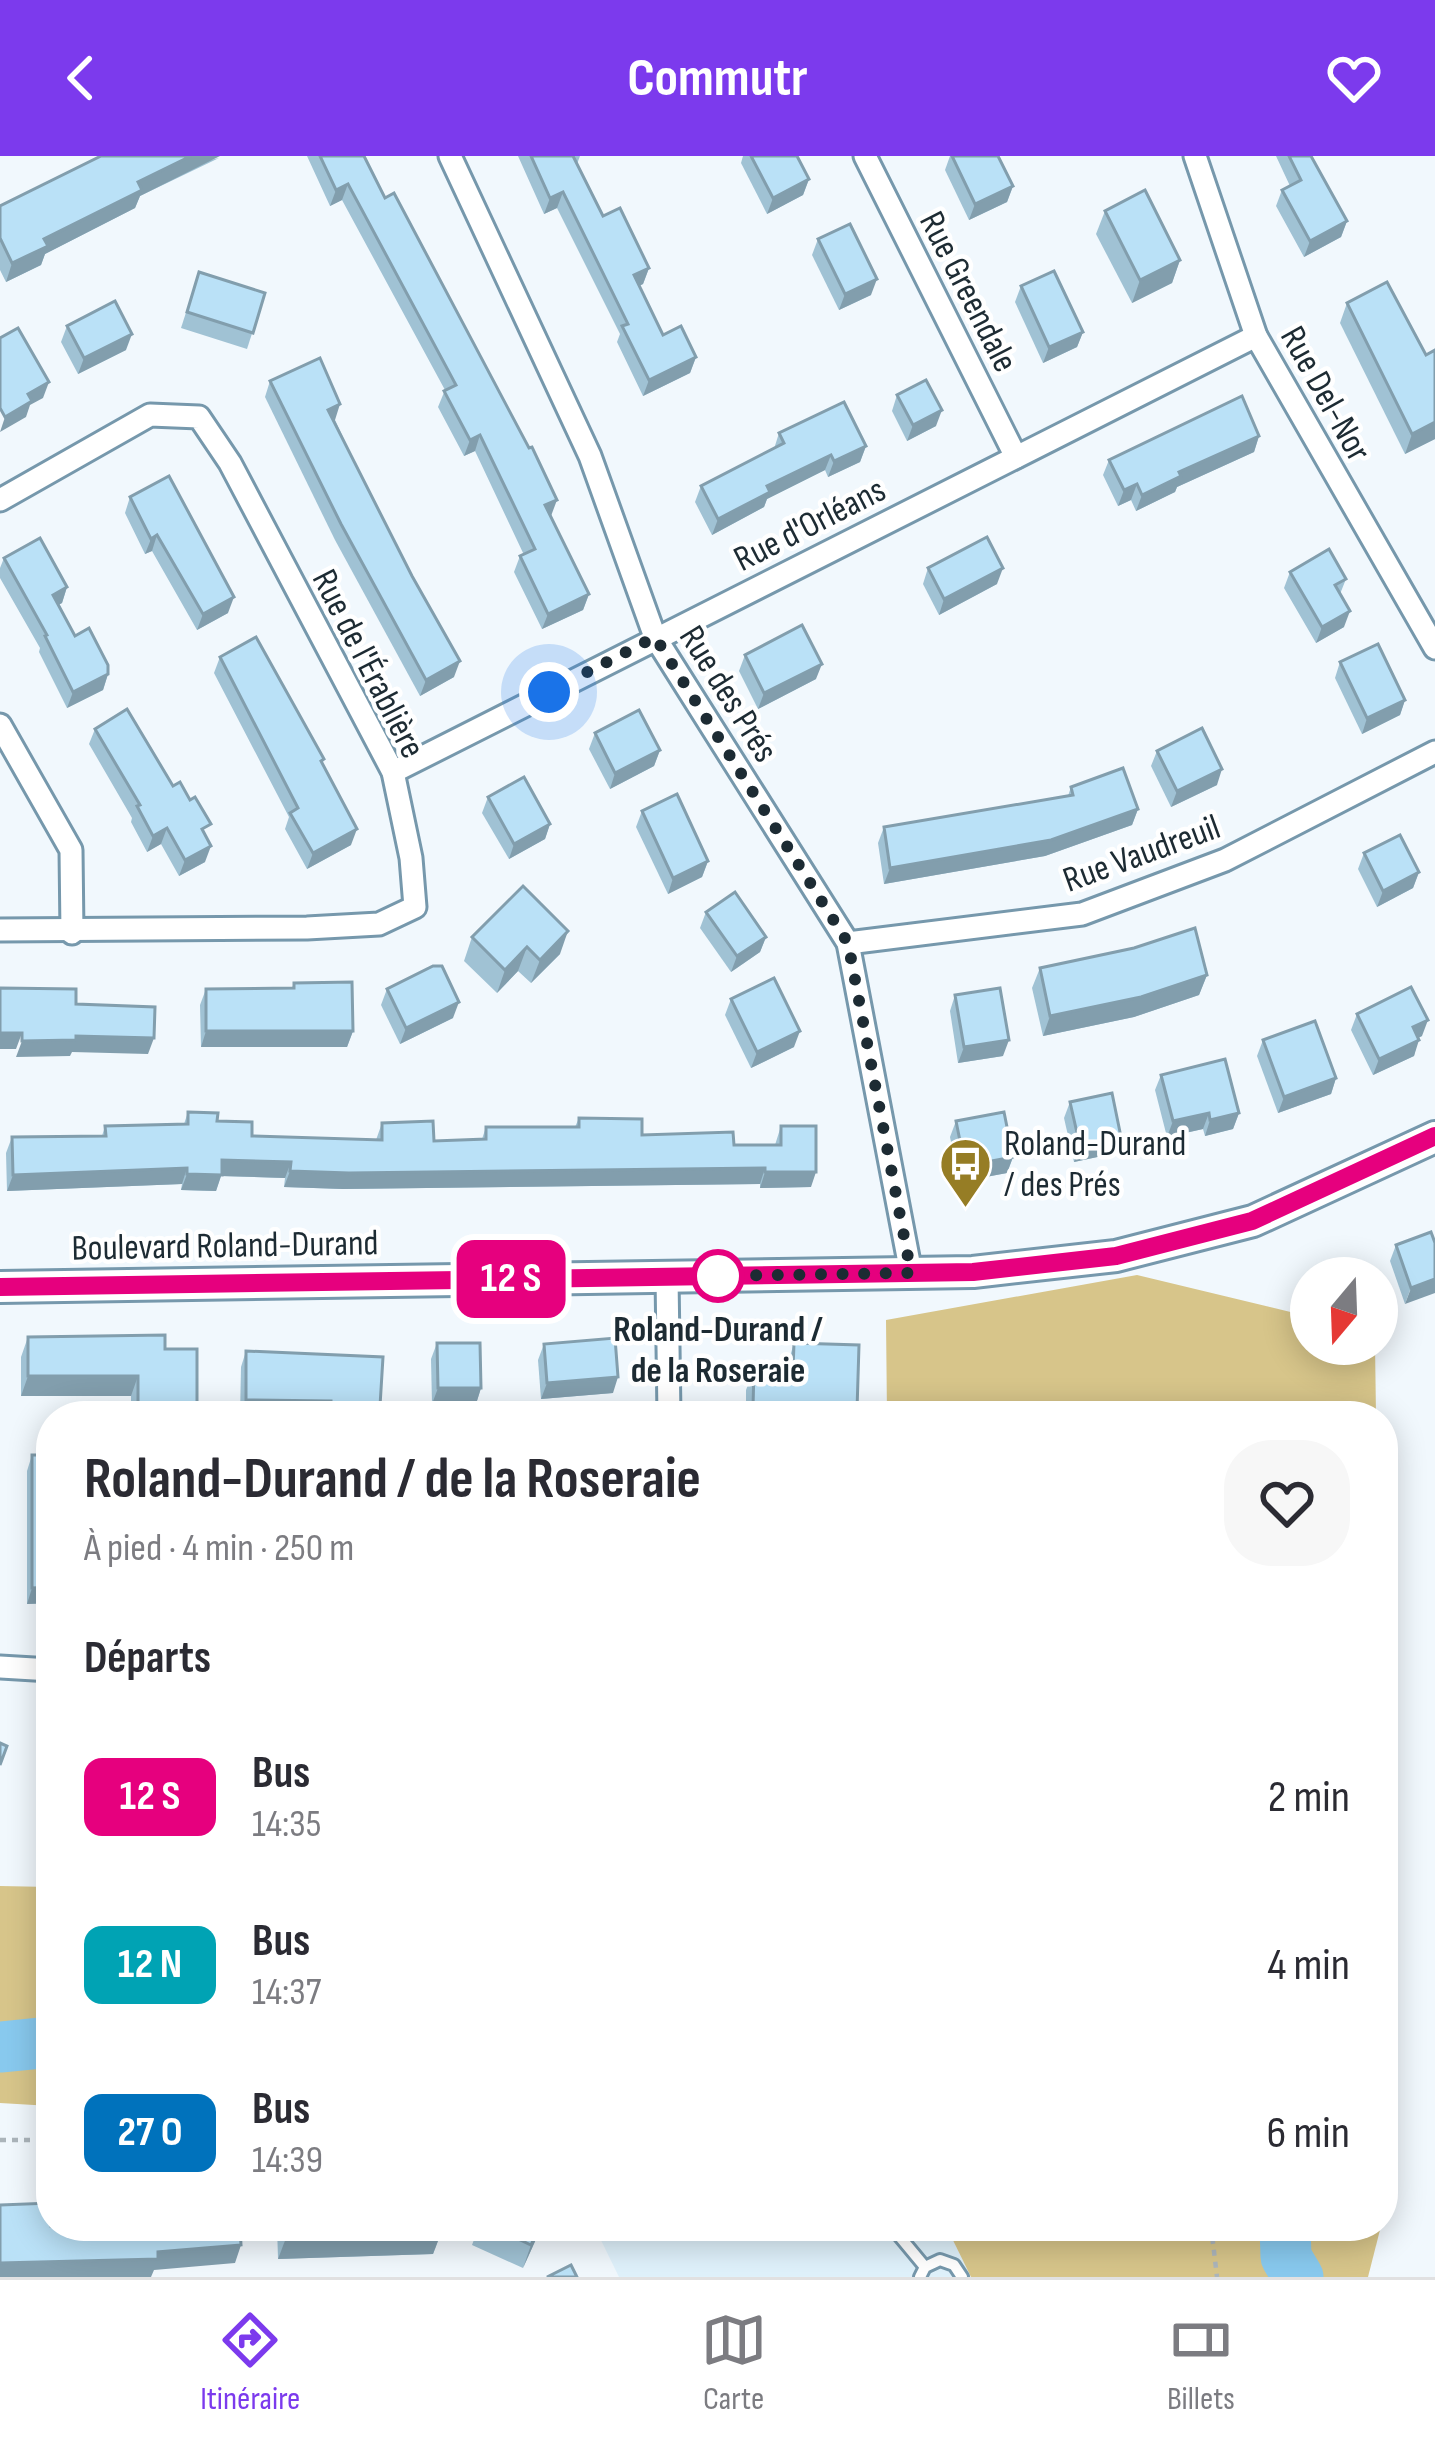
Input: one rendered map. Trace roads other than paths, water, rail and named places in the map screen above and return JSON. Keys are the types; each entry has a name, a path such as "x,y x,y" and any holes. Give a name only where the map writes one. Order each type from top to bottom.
{"street":[{"name":"Rue des Prés","path":"450,156 590,456 655,637 848,943 911,1273"},
{"name":"Rue Greendale","path":"865,156 1016,457"},
{"name":"Rue Del-Nor","path":"1195,156 1256,336 1435,648"},
{"name":"Rue d'Orléans","path":"393,772 1256,336"},
{"name":"Rue de l'Érablière","path":"0,500 149,415 199,417 230,463 393,772 411,858 415,907 379,924 0,931"},
{"path":"0,725 70,850 72,933"},
{"name":"Rue Vaudreuil","path":"848,943 1082,914 1226,860 1435,752"},
{"name":"Boulevard Roland-Durand","path":"0,1286 973,1272 1116,1256 1252,1221 1435,1136"},
{"path":"667,1277 669,1401"},
{"path":"0,1666 36,1669"}],"lane":[{"path":"901,2241 922,2272 940,2260 962,2277"}],"waterway":[{"path":"0,2047 36,2043"},
{"path":"1285,2241 1286,2257 1298,2277"}],"place":[{"name":"Roland-Durand / des Prés","path":"965,1209"},
{"name":"Roland-Durand / de la Roseraie","path":"718,1276"}]}
